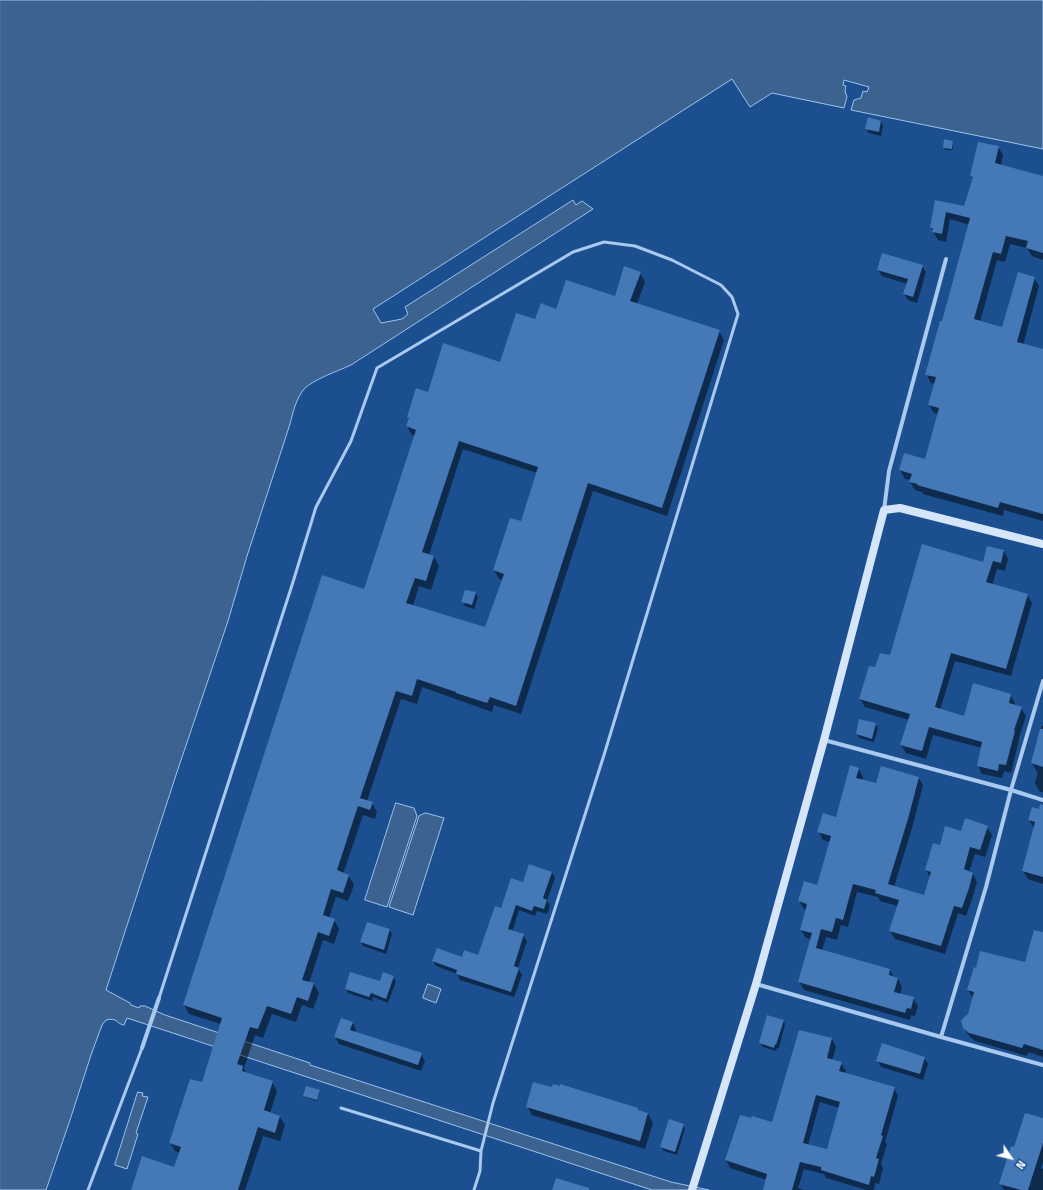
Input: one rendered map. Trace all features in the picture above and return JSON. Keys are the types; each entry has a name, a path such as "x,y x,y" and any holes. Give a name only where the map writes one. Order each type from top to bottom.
{"street":[{"path":"692,1187 756,984 824,740 884,510 889,470 946,259"},
{"path":"884,510 900,508 1043,544"},
{"path":"941,1037 986,887 1011,790 1043,681"},
{"path":"824,740 1043,800"},
{"path":"756,984 1043,1065"},
{"path":"142,1048 159,998"}],"lane":[{"path":"159,998 316,507 351,441 377,368 573,252 604,242 635,246 672,260 721,285 732,297 738,314 606,748 493,1103 481,1151 480,1171 474,1190"},
{"path":"88,1190 142,1048"},
{"path":"341,1108 481,1151"}],"water":[{"path":"0,0 1043,0 1043,149 851,110 854,100 861,98 863,91 867,92 869,87 844,80 843,85 846,86 845,91 847,97 844,108 772,93 750,107 732,79 373,309 381,323 402,319 408,314 405,307 573,200 576,205 582,201 593,209 351,365 308,385 301,393 294,410 247,556 228,621 106,990 139,1008 140,1006 145,1006 165,1015 310,1063 310,1065 671,1182 709,1190 652,1190 127,1018 124,1025 110,1019 106,1020 102,1025 46,1190 0,1190"},
{"path":"396,803 414,808 417,816 387,907 365,900"},
{"path":"426,813 444,818 413,915 389,907 419,816"},
{"path":"428,984 441,989 436,1003 423,998"},
{"path":"138,1092 143,1093 142,1096 148,1097 136,1133 138,1134 127,1169 115,1165"}],"building":[{"path":"868,117 881,121 879,132 865,129"},
{"path":"944,139 953,141 952,149 943,148"},
{"path":"978,142 999,146 995,163 1043,176 1043,253 1026,248 1028,241 1006,236 1001,254 993,252 974,319 1002,327 1018,272 1035,277 1017,342 1043,349 1043,514 1000,502 998,508 917,485 918,484 909,482 912,474 899,470 904,453 925,459 939,408 928,405 936,377 925,375 940,321 942,321 970,218 946,212 942,234 932,232 933,228 930,228 935,200 964,206 973,177 970,176"},
{"path":"882,253 923,265 913,297 903,294 908,279 877,270"},
{"path":"624,266 641,272 630,301 720,330 662,508 588,483 516,706 490,697 487,703 417,679 412,696 396,691 360,798 373,802 370,810 358,806 337,870 349,875 343,893 331,889 323,915 335,919 329,936 318,932 302,980 314,983 308,1001 297,997 291,1014 267,1006 258,1029 250,1027 237,1064 243,1066 242,1071 273,1081 264,1110 280,1116 275,1133 258,1127 238,1190 131,1190 142,1156 174,1167 181,1147 169,1143 190,1079 202,1082 222,1018 183,1005 322,575 364,589 416,430 406,426 409,418 407,417 416,388 428,392 443,343 500,362 516,313 535,319 541,303 556,309 566,280 615,296","holes":["459,441 538,467 521,521 510,518 493,570 504,574 485,627 406,603 415,578 426,581 434,556 422,552"]},
{"path":"922,544 983,562 987,546 1004,550 1001,563 993,561 986,582 1028,594 1006,669 951,653 935,707 964,716 973,683 1011,694 1009,703 1022,707 1014,730 1006,765 999,764 998,771 977,766 982,742 929,727 922,751 900,745 910,714 859,699 869,666 875,667 880,653 890,655"},
{"path":"465,590 476,592 472,605 461,602"},
{"path":"859,719 876,723 872,739 856,734"},
{"path":"1040,729 1043,729 1043,767 1031,763"},
{"path":"850,765 859,768 856,778 876,783 881,766 919,777 888,884 924,895 931,872 925,870 933,843 940,845 945,826 961,831 965,818 988,826 980,850 970,847 964,869 973,873 969,888 962,908 954,906 941,946 889,931 899,900 875,893 876,890 853,884 843,920 836,918 832,932 821,929 816,948 890,969 889,975 898,978 894,992 914,997 911,1009 907,1008 905,1013 798,982 812,933 800,930 807,904 798,901 804,881 817,885 831,836 817,832 823,813 836,817"},
{"path":"1040,804 1043,805 1043,877 1022,871 1035,822 1028,820 1032,807 1039,809"},
{"path":"529,864 552,872 543,898 547,900 544,909 534,906 532,911 516,905 508,929 524,934 514,966 519,968 511,992 456,974 457,970 432,961 437,948 462,957 464,950 478,955 495,906 501,908 511,878 523,882"},
{"path":"367,922 390,929 384,950 360,942"},
{"path":"1034,930 1043,932 1043,1050 1024,1044 1022,1048 969,1033 963,1028 961,1021 968,1014 974,992 967,990 974,967 976,968 980,951 1025,962"},
{"path":"350,972 380,981 383,972 394,976 386,999 371,993 369,997 345,989"},
{"path":"767,1015 784,1020 774,1048 759,1043"},
{"path":"341,1018 353,1022 350,1030 422,1053 418,1065 334,1037"},
{"path":"799,1030 832,1038 827,1058 842,1062 839,1071 895,1087 881,1135 883,1136 876,1158 879,1159 874,1177 871,1176 869,1185 821,1170 821,1167 800,1162 792,1190 763,1190 767,1174 725,1160 740,1115 751,1118 752,1116 772,1122","holes":["816,1095 840,1102 827,1149 803,1143"]},
{"path":"882,1043 925,1057 920,1074 876,1061"},
{"path":"533,1082 552,1087 553,1084 560,1086 560,1084 638,1108 638,1110 648,1113 640,1141 526,1107"},
{"path":"306,1086 320,1090 317,1100 303,1096"},
{"path":"1025,1113 1043,1118 1043,1143 1028,1190 1021,1190 999,1184 1011,1146 1014,1147"},
{"path":"669,1119 684,1124 675,1152 660,1147"},
{"path":"556,1178 589,1188 589,1190 552,1190"}]}
